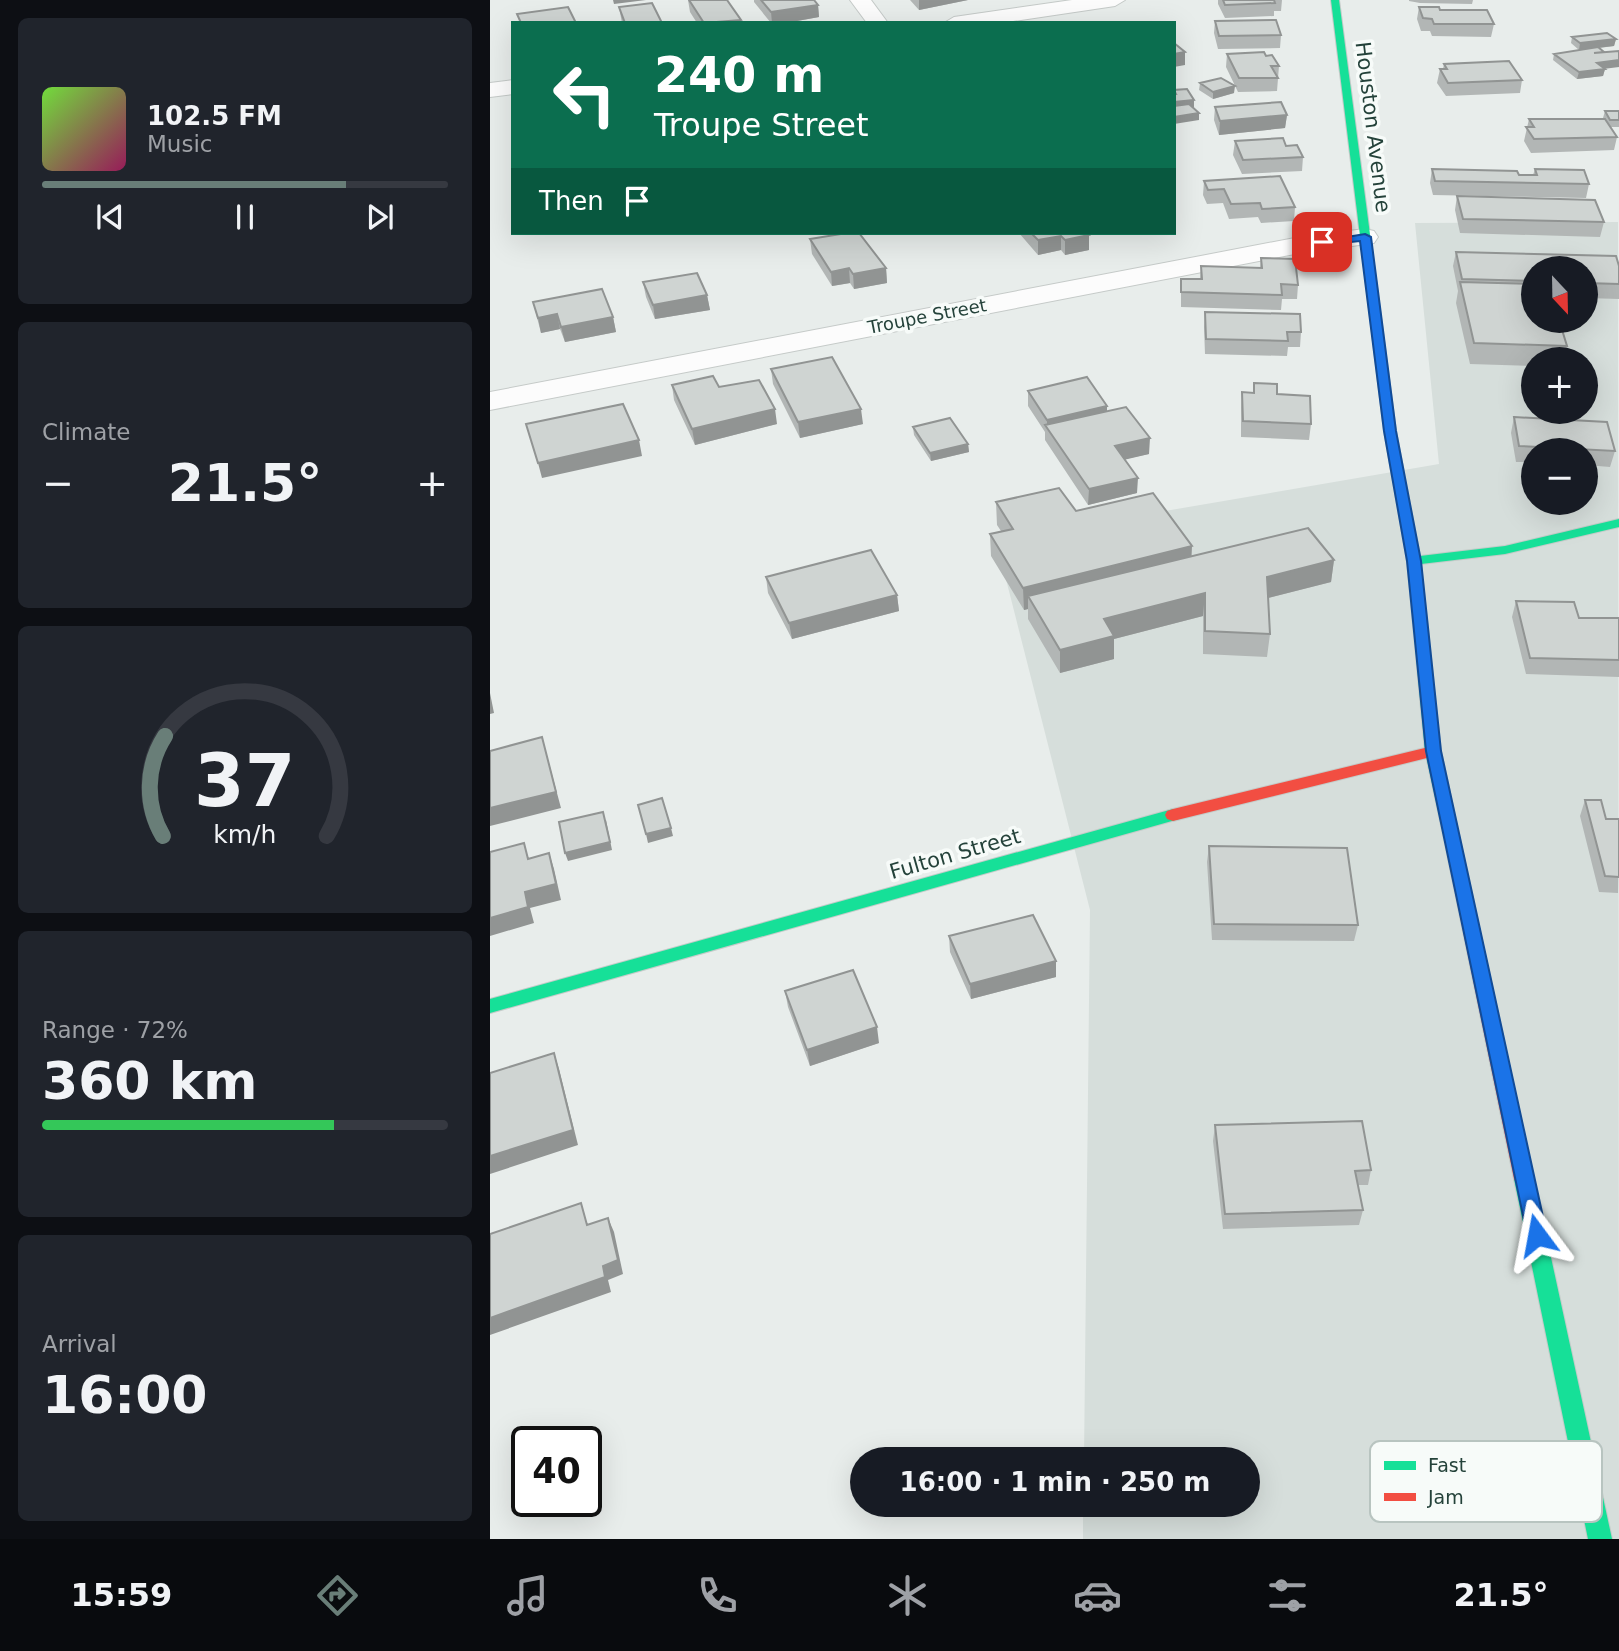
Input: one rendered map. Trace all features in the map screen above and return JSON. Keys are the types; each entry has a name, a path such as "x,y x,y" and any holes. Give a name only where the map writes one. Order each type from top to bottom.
{"street":[{"path":"860,0 876,21"},
{"path":"968,21 1115,0"},
{"name":"Houston Avenue","path":"1335,0 1390,431 1414,561 1433,751 1579,1441"},
{"path":"490,90 511,87"},
{"name":"Troupe Street","path":"490,401 1300,245 1365,237"},
{"path":"1414,561 1505,550 1619,523"},
{"name":"Fulton Street","path":"490,1006 1234,798 1433,751"}],"shaded area":[{"path":"1618,222 1619,1539 1083,1539 1083,1517 1260,1517 1260,1447 1084,1447 1090,910 996,540 1439,464 1415,223"}],"building":[{"path":"689,0 727,0 741,20 729,21 703,21"},
{"path":"761,0 814,0 818,5 771,12"},
{"path":"1223,0 1274,0 1275,3 1225,5"},
{"path":"652,3 661,21 624,21 619,7"},
{"path":"568,7 575,21 520,21 517,14"},
{"path":"1419,7 1487,10 1494,24 1434,24 1432,19 1423,18"},
{"path":"1276,20 1281,35 1219,36 1215,21"},
{"path":"1607,33 1616,39 1580,43 1572,37"},
{"path":"1176,45 1185,52 1176,54"},
{"path":"1598,47 1604,52 1594,53 1619,51 1619,60 1597,63 1605,69 1579,72 1554,54"},
{"path":"1264,52 1266,56 1272,55 1279,66 1271,66 1278,78 1239,78 1227,54"},
{"path":"1509,61 1522,80 1448,83 1440,69 1447,69 1444,64"},
{"path":"1221,78 1235,86 1213,92 1200,83"},
{"path":"1187,89 1194,100 1176,102 1176,90"},
{"path":"1281,102 1287,115 1220,121 1215,107"},
{"path":"1189,104 1199,113 1176,117 1176,106"},
{"path":"1605,111 1619,111 1619,120 1610,120"},
{"path":"1529,119 1605,119 1617,137 1534,139 1526,127 1534,127"},
{"path":"1283,138 1286,146 1297,145 1303,157 1243,160 1235,141"},
{"path":"1432,169 1517,171 1519,175 1537,175 1535,169 1584,170 1589,184 1435,181"},
{"path":"1280,176 1295,207 1262,209 1260,203 1231,204 1224,189 1208,190 1204,181"},
{"path":"1457,196 1595,200 1604,222 1463,219"},
{"path":"861,235 886,268 853,274 849,268 831,272 810,239"},
{"path":"1033,235 1089,235 1065,240 1061,236 1038,240"},
{"path":"1456,252 1616,256 1619,266 1619,284 1598,283 1598,256 1521,256 1521,281 1462,279"},
{"path":"1261,258 1295,259 1298,285 1281,284 1282,295 1181,292 1181,279 1202,279 1201,266 1262,268"},
{"path":"697,273 707,295 653,305 643,282"},
{"path":"1460,282 1521,284 1521,333 1563,333 1567,346 1474,343"},
{"path":"602,289 613,317 561,327 557,314 538,318 533,302"},
{"path":"1205,312 1300,314 1301,332 1287,332 1288,341 1206,339"},
{"path":"832,357 861,409 798,422 771,369"},
{"path":"713,376 719,387 759,380 775,409 692,429 672,385"},
{"path":"1087,377 1107,406 1047,420 1028,391"},
{"path":"1254,383 1277,384 1277,394 1310,396 1311,424 1243,421 1242,392 1254,393"},
{"path":"623,404 639,440 538,463 526,424"},
{"path":"1126,407 1150,438 1115,446 1138,478 1089,489 1045,425"},
{"path":"1514,417 1521,417 1521,424 1607,422 1615,451 1598,450 1598,438 1521,438 1519,446"},
{"path":"950,418 968,444 930,453 913,427"},
{"path":"1059,488 1076,511 1153,493 1192,546 1023,588 990,534 1013,529 996,502"},
{"path":"1308,528 1334,560 1267,577 1270,634 1205,631 1205,593 1104,619 1114,636 1060,650 1028,596"},
{"path":"871,550 897,595 789,623 766,577"},
{"path":"1516,601 1574,602 1579,618 1619,618 1619,660 1530,658"},
{"path":"542,737 556,792 490,808 490,751"},
{"path":"662,798 671,828 646,834 638,805"},
{"path":"1585,800 1601,800 1606,819 1619,819 1619,877 1605,876"},
{"path":"603,812 610,842 565,853 559,822"},
{"path":"524,843 528,859 549,853 556,884 525,892 528,907 490,918 490,852"},
{"path":"1209,846 1347,848 1358,925 1214,924"},
{"path":"1033,915 1056,961 970,984 949,936"},
{"path":"853,970 877,1027 807,1050 785,991"},
{"path":"554,1053 573,1130 490,1156 490,1073"},
{"path":"1362,1121 1371,1170 1355,1171 1363,1210 1225,1214 1215,1125"},
{"path":"581,1203 587,1225 608,1218 618,1260 603,1266 605,1277 490,1318 490,1234"}],"traffic: fast":[{"path":"1335,0 1390,431 1414,561 1433,751 1452,839"},
{"path":"1414,561 1505,550 1619,523"},
{"path":"490,1006 1173,815"},
{"path":"1524,1179 1579,1441"},
{"path":"1596,1522 1600,1539"}],"traffic: jam":[{"path":"1173,815 1433,751"},
{"path":"1452,839 1524,1179"}],"route":[{"path":"1322,242 1365,237 1390,431 1414,561 1433,751 1537,1235"}]}
